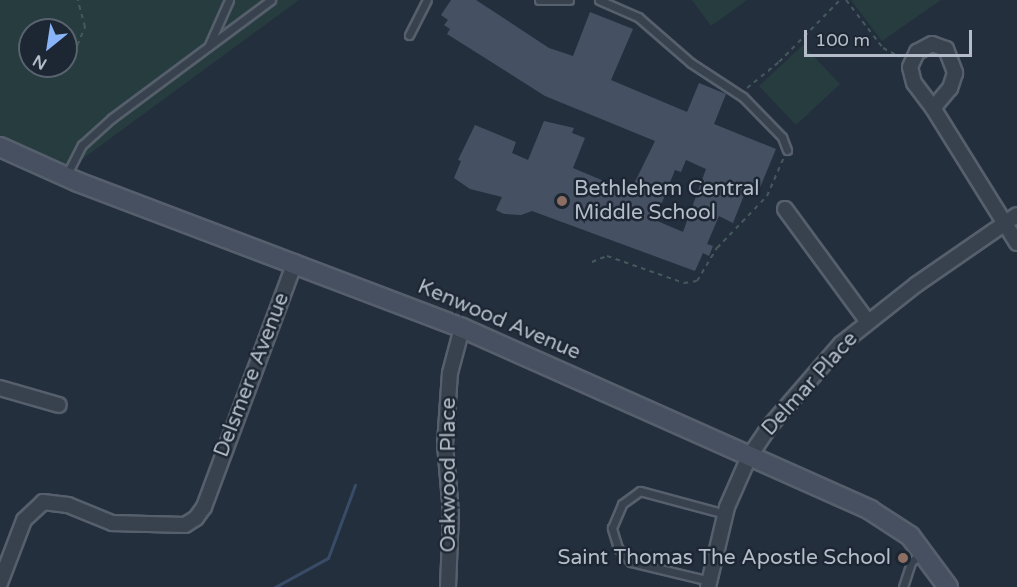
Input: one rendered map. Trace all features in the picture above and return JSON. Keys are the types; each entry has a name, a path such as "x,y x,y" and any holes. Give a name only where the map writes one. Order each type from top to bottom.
{"street":[{"path":"933,108 953,81 954,62 946,49 932,44 924,45 912,59 910,76 933,108 1017,243"},
{"name":"Kenwood Avenue","path":"0,147 66,177 295,262 462,328 670,418 749,457 870,510 910,536 948,587"},
{"path":"786,208 868,322"},
{"name":"Delmar Place","path":"709,584 726,514 749,457 769,427 841,344 1017,215"},
{"name":"Delsmere Avenue","path":"0,583 24,520 43,502 68,505 112,523 185,525 204,507 295,262"},
{"name":"Oakwood Place","path":"447,587 451,513 445,444 450,373 462,328"},
{"path":"0,388 59,405"}],"lane":[{"path":"208,48 229,0"},
{"path":"66,177 82,145 271,0"},
{"path":"409,36 427,0"},
{"path":"538,0 569,0"},
{"path":"599,0 638,17 691,63 740,95 782,137 787,150"},
{"path":"709,584 631,562 618,548 612,528 622,504 640,491 726,514"},
{"path":"903,587 911,562 924,552"}],"path":[{"path":"78,0 85,27 78,44"},
{"path":"740,95 785,56 840,0"},
{"path":"846,0 883,48 912,59"},
{"path":"592,262 607,256 684,283 697,281 717,248 767,196 787,150"}],"green space":[{"path":"0,0 299,0 66,171 0,141"},
{"path":"692,0 747,0 711,26"},
{"path":"851,0 941,0 882,41"},
{"path":"803,45 840,84 796,125 759,86"}],"building":[{"path":"451,0 476,0 549,48 573,56 590,12 633,29 611,80 687,112 699,83 726,94 714,124 776,149 759,190 748,185 733,223 719,216 707,244 713,246 709,256 703,253 695,271 532,211 521,215 504,214 496,210 502,197 470,189 454,178 461,161 458,160 475,125 516,142 512,153 528,160 544,121 574,128 572,133 585,138 573,168 630,192 655,141 545,96 447,34 450,29 444,25 448,20 441,15","holes":["686,160 706,169 683,232 655,220 675,170 681,172"]}],"waterway":[{"path":"275,587 328,558 355,485"}],"place":[{"name":"Bethlehem Central Middle School","path":"562,201"},
{"name":"Saint Thomas The Apostle School","path":"903,558"}]}
